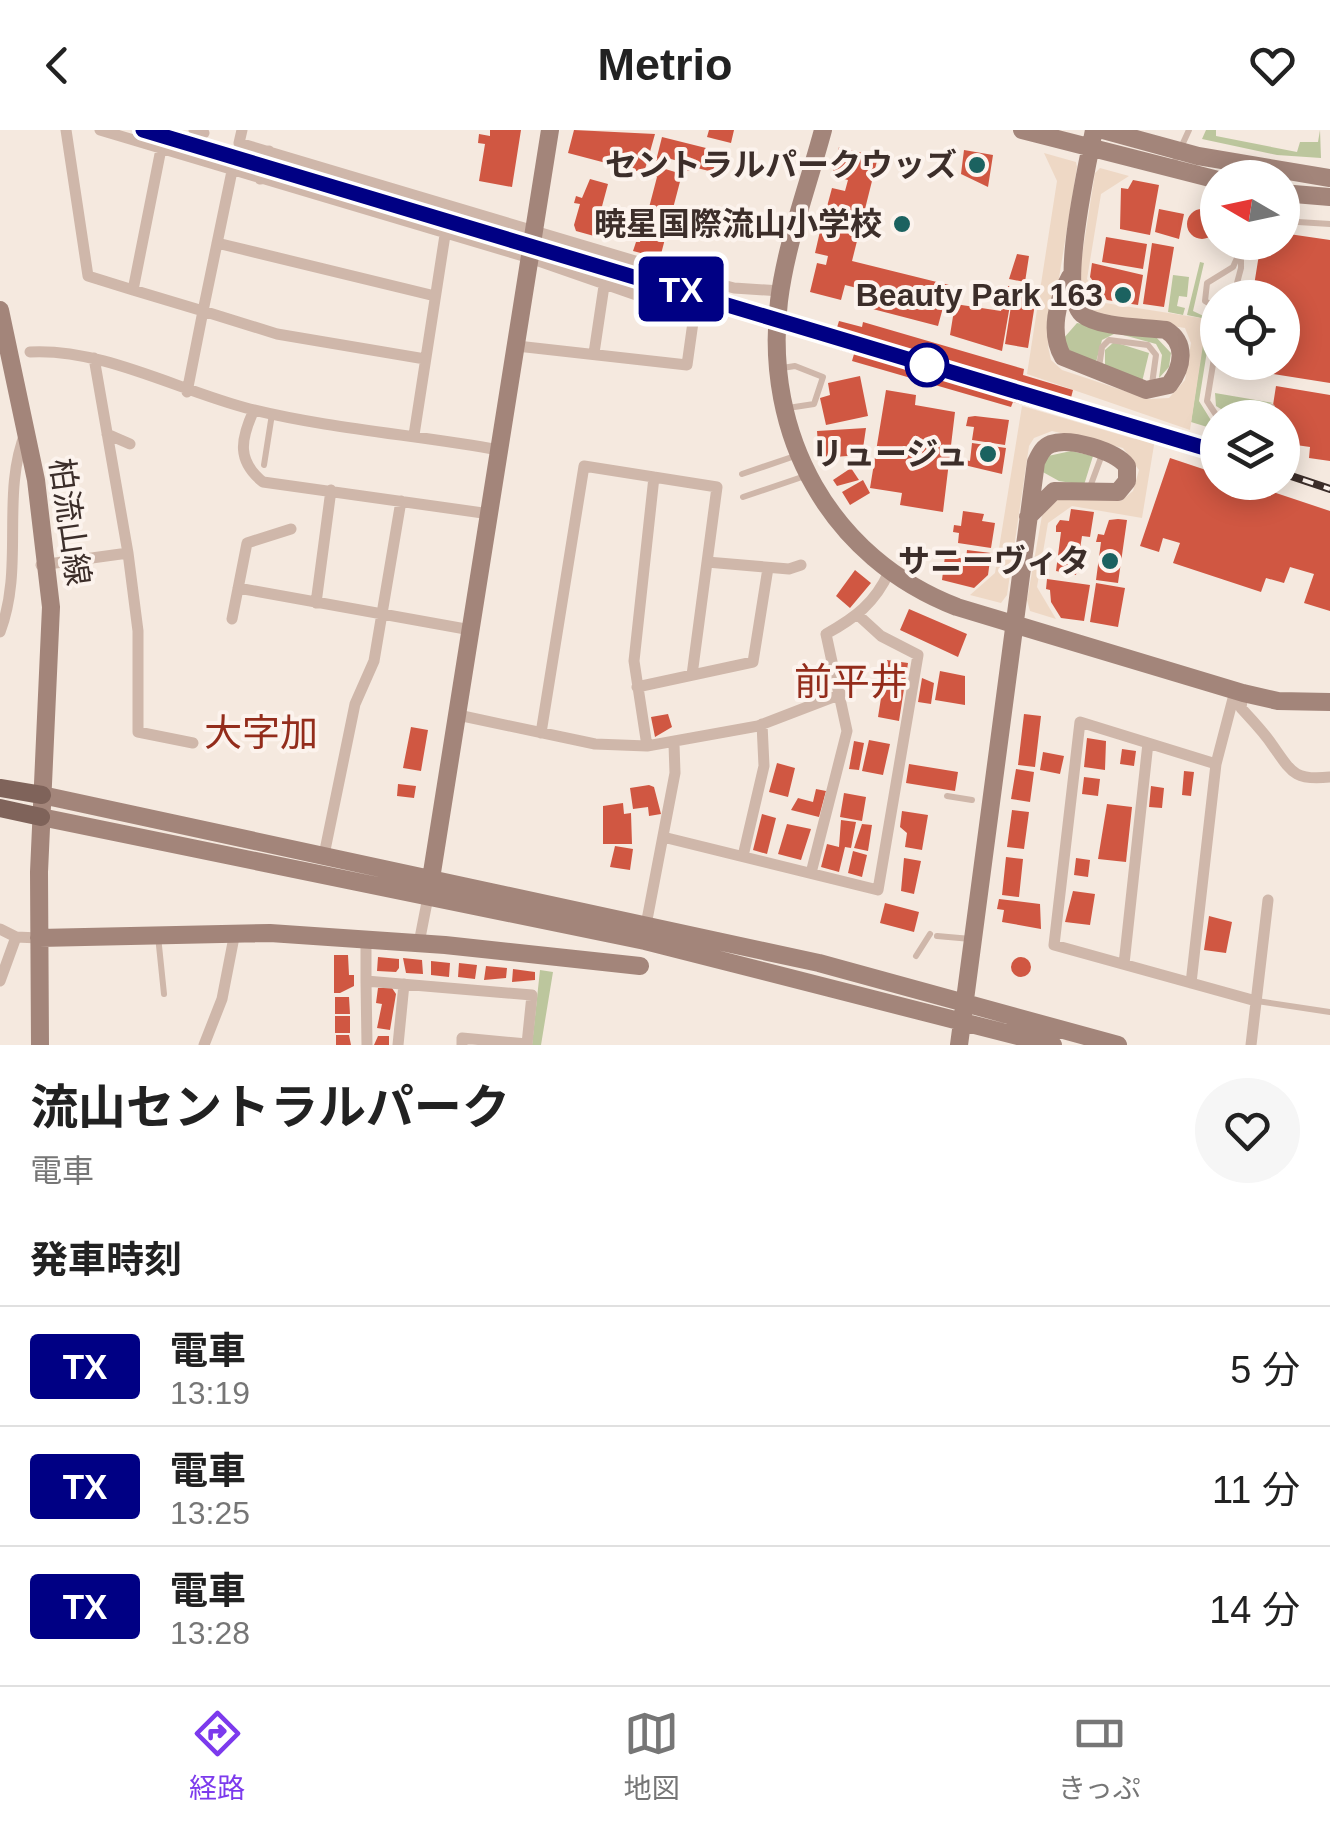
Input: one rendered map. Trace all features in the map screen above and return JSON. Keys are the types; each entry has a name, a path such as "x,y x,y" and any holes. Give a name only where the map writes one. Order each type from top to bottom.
{"main road":[{"path":"0,788 42,795"},
{"path":"0,808 42,817"}],"street":[{"path":"66,130 88,276 276,334 425,359"},
{"path":"100,130 530,258 694,315 686,365 517,346"},
{"path":"242,130 239,142 662,269 734,288 780,291"},
{"path":"419,943 550,130"},
{"path":"822,130 780,291 776,368 782,409 806,476 858,544 889,572 936,599 1239,692 1278,701 1330,702"},
{"path":"1022,130 1092,139 1176,160 1330,178"},
{"path":"1103,130 1200,171"},
{"path":"1070,277 1062,292 1055,337 1062,357 1153,391 1168,385 1178,370 1181,350 1174,336 1091,319 1074,304 1070,277 1092,139"},
{"path":"133,290 161,150"},
{"path":"260,179 269,151"},
{"path":"187,392 232,171"},
{"path":"1300,194 1330,197"},
{"path":"414,435 445,235"},
{"path":"218,242 435,296"},
{"path":"653,303 662,269"},
{"path":"594,353 604,286"},
{"name":"柏流山線","path":"0,310 4,345 26,431 44,564 50,676 42,795 40,1045"},
{"path":"1055,337 1080,312"},
{"path":"30,352 94,358 187,392 272,414 499,450"},
{"path":"94,358 138,631 138,732 193,743"},
{"path":"254,410 243,442 245,467 270,484 490,514"},
{"path":"0,632 9,488 14,453 26,431"},
{"path":"107,434 130,444"},
{"path":"959,1045 1034,470 1043,450 1052,443 1103,451 1126,466 1126,481 1112,494 1089,493 1062,489 1034,470"},
{"path":"542,733 584,466 717,486 692,675"},
{"path":"648,746 634,660 654,476"},
{"path":"1028,517 1048,494 1062,489"},
{"path":"316,603 331,490"},
{"path":"324,854 348,733 374,661 401,501"},
{"path":"232,619 247,543 276,538 291,529"},
{"path":"44,564 128,552"},
{"path":"708,562 768,568 801,565"},
{"path":"638,686 754,662 768,568"},
{"path":"811,874 845,743 841,694 826,634 858,615 873,600 889,572"},
{"path":"238,588 471,630"},
{"path":"663,837 878,890 918,655 881,636 858,615"},
{"path":"1191,983 1216,764 1239,692"},
{"path":"1239,692 1241,708 1273,745 1288,772 1302,780 1330,777"},
{"path":"458,715 595,744 648,746 762,724 841,694"},
{"path":"1216,764 1080,722 1054,945 1256,1001"},
{"path":"743,856 764,766 762,724"},
{"path":"1124,964 1148,743"},
{"path":"646,926 675,773 674,744"},
{"path":"42,795 646,926 963,1011 1053,1045"},
{"path":"42,817 644,941 1118,1045"},
{"path":"1251,1045 1268,900"},
{"path":"0,929 16,937 39,938 235,932 419,943 640,966"},
{"path":"204,1045 222,999 235,932"},
{"path":"0,981 16,937"},
{"path":"366,940 367,1045"},
{"path":"366,981 532,995 527,1044 462,1038 462,1045"},
{"path":"398,1045 404,984"}],"lane":[{"path":"1176,160 1189,130"},
{"path":"1300,222 1330,224"},
{"path":"1212,280 1233,267 1236,260"},
{"path":"1098,373 1102,348 1109,340 1148,346 1156,355 1153,391"},
{"path":"776,368 795,366 823,377 814,404 782,409"},
{"path":"264,465 272,414"},
{"path":"1089,493 1103,451"},
{"path":"742,474 797,456"},
{"path":"743,496 806,476"},
{"path":"946,796 972,800"},
{"path":"158,935 164,994"},
{"path":"916,956 934,935 972,939"},
{"path":"1256,1001 1330,1012"}],"green space":[{"path":"1206,130 1216,130 1216,136 1297,152 1300,142 1318,142 1320,130 1321,158 1277,155 1202,139"},
{"path":"1200,262 1204,263 1193,311 1200,318 1187,315"},
{"path":"1173,275 1189,277 1187,297 1179,296 1177,306 1185,308 1183,315 1168,312"},
{"path":"1077,323 1155,336 1171,353 1169,367 1159,378 1162,355 1156,344 1116,333 1102,340 1095,366 1070,352 1063,339"},
{"path":"1114,342 1149,353 1142,382 1105,368 1105,350"},
{"path":"1200,360 1200,425 1191,422"},
{"path":"1215,393 1256,400 1216,400"},
{"path":"1071,451 1093,456 1084,485 1059,481 1041,471 1048,456"},
{"path":"540,970 553,972 541,1045 532,1045"}],"shaded area":[{"path":"1044,153 1076,162 1077,167 1048,346 1051,360 1062,370 1149,399 1169,398 1185,380 1191,343 1185,328 1100,315 1083,302 1078,281 1095,173 1100,168 1129,176 1101,194 1087,279 1105,303 1200,318 1200,365 1190,430 1027,374 1057,181"},
{"path":"1022,406 1135,439 1136,434 1155,439 1142,518 1072,506 1048,523 1037,587 1056,619 1030,611 1027,600 1043,510 1057,499 1071,497 1121,501 1133,491 1139,470 1123,448 1052,431 1034,438 1029,446 1007,595 1001,603 970,595 995,573"}],"building":[{"path":"490,130 521,130 512,187 479,181 485,144 478,143 479,134 490,136"},
{"path":"574,130 655,134 644,173 568,153"},
{"path":"709,130 734,130 731,143 707,137"},
{"path":"662,137 718,151 713,172 693,167 691,171 684,170 686,163 667,158 666,163 656,161"},
{"path":"839,147 878,157 852,261 949,285 938,326 865,307 869,291 845,285 841,300 810,292 817,263 826,265 828,256 815,253 821,227 836,231 839,218 825,214 832,188 845,191 848,180 832,176"},
{"name":"セントラルパークウッズ","path":"964,150 993,155 988,187 961,174"},
{"path":"655,166 682,174 660,258 633,251 636,242 640,242 657,177 652,176"},
{"path":"590,179 608,184 594,236 576,231 574,225 580,204 574,203 576,196 582,198"},
{"path":"1133,180 1159,185 1150,235 1120,229 1121,188 1128,189"},
{"path":"1159,209 1184,214 1179,239 1155,232"},
{"path":"1200,209 1200,239 1191,235 1187,224"},
{"path":"1300,236 1330,240 1330,383 1300,378 1300,280 1255,280 1258,260 1300,260"},
{"path":"1106,237 1147,244 1143,269 1102,262"},
{"path":"1152,243 1174,247 1164,307 1143,304"},
{"path":"1017,254 1029,256 1025,282 1009,279"},
{"path":"1092,263 1143,275 1138,305 1107,300 1090,277"},
{"path":"1008,286 1037,291 1028,348 1005,344 1012,300 1006,299"},
{"path":"1003,302 1010,305 1002,351 950,335 955,304 1001,311"},
{"path":"839,321 862,327 863,322 1024,369 1023,375 1073,390 1066,417 1013,402 1011,407 852,361 854,354 831,347"},
{"path":"860,376 868,416 826,425 820,398 830,395 828,383"},
{"path":"1276,386 1330,395 1330,461 1309,458 1310,447 1300,446 1300,400 1274,400"},
{"path":"886,390 916,395 915,405 955,412 943,512 900,505 902,493 870,488"},
{"path":"968,417 1009,420 1005,445 972,440 974,427 966,426"},
{"path":"866,428 862,455 819,458 817,431"},
{"name":"リュージュ","path":"972,443 1006,448 1002,474 960,464 960,459 970,461"},
{"path":"1170,458 1200,468 1200,500 1297,500 1330,511 1330,611 1304,603 1314,574 1290,567 1284,583 1266,578 1261,592 1173,563 1180,543 1163,538 1159,552 1140,546"},
{"path":"851,468 859,480 837,486 833,480"},
{"path":"863,480 870,493 850,505 842,492"},
{"path":"1071,509 1094,512 1090,537 1082,536 1076,575 1056,571 1061,532 1056,532 1056,526 1060,520 1069,521"},
{"path":"963,511 984,514 982,521 995,523 991,548 958,543 959,533 953,532 954,525 961,526"},
{"name":"サニーヴィタ","path":"1109,520 1127,520 1118,583 1096,580 1101,542 1096,542 1098,534 1104,535"},
{"path":"967,550 991,553 988,575 974,588 942,580 945,556 966,559"},
{"path":"855,570 871,583 850,608 836,596"},
{"path":"1047,579 1090,585 1084,621 1061,618 1051,602 1050,590 1046,589"},
{"path":"1096,583 1125,588 1118,627 1090,622"},
{"path":"909,609 967,634 958,657 900,630"},
{"path":"887,660 908,663 899,721 878,717"},
{"path":"940,671 965,676 965,705 935,700"},
{"path":"922,678 934,683 931,704 918,702"},
{"path":"668,714 672,727 655,737 651,717"},
{"path":"1024,714 1041,716 1035,767 1018,765"},
{"path":"411,727 428,730 421,771 403,768"},
{"path":"1087,738 1106,741 1105,770 1084,767"},
{"path":"869,740 890,744 883,775 862,771"},
{"path":"854,741 864,743 859,770 849,769"},
{"path":"1122,749 1136,751 1134,766 1120,764"},
{"path":"1043,752 1064,756 1060,774 1040,770"},
{"path":"777,763 795,768 788,797 769,792"},
{"path":"909,764 958,772 955,791 906,783"},
{"path":"1016,769 1034,772 1030,802 1011,799"},
{"path":"1184,771 1194,772 1191,796 1182,795"},
{"path":"1084,777 1100,779 1098,796 1082,794"},
{"path":"398,784 416,786 414,798 397,796"},
{"path":"1151,786 1164,788 1162,808 1149,807"},
{"path":"654,787 661,814 649,816 648,807 633,809 630,788"},
{"path":"816,789 826,791 819,817 791,810 798,798 813,802"},
{"path":"844,793 866,797 862,821 840,817"},
{"path":"623,803 624,814 631,813 632,844 603,844 603,806"},
{"path":"1107,804 1132,807 1126,862 1098,859"},
{"path":"1012,810 1029,812 1024,849 1007,847"},
{"path":"902,811 928,815 922,850 905,847 907,833 900,827"},
{"path":"762,814 776,818 767,854 753,850"},
{"path":"841,820 856,822 851,848 845,847 839,872 821,867 827,844 839,847"},
{"path":"787,824 811,829 801,860 778,854"},
{"path":"862,824 872,825 868,851 854,848"},
{"path":"615,846 633,849 630,870 610,867"},
{"path":"853,851 867,855 862,877 848,873"},
{"path":"1006,857 1023,859 1019,897 1002,895"},
{"path":"904,858 921,861 914,894 901,891"},
{"path":"1076,858 1090,860 1088,877 1074,875"},
{"path":"1073,891 1095,894 1090,925 1065,922"},
{"path":"999,899 1040,904 1041,929 1002,922 1004,910 997,909"},
{"path":"885,903 919,912 914,932 880,923"},
{"path":"1209,916 1232,922 1226,953 1204,950"},
{"path":"334,955 348,955 349,975 354,975 354,986 340,993 334,993"},
{"path":"378,957 399,959 399,968 396,972 377,971"},
{"path":"1021,957 1031,967 1021,977 1011,967"},
{"path":"403,958 422,960 423,974 406,973"},
{"path":"431,961 450,963 449,977 431,975"},
{"path":"459,963 477,965 475,979 458,977"},
{"path":"486,966 507,968 506,978 484,980"},
{"path":"513,969 535,972 535,980 512,982"},
{"path":"378,988 392,988 396,994 390,1030 377,1028 382,1004 376,1003"},
{"path":"335,997 349,997 350,1014 335,1014"},
{"path":"335,1016 350,1016 350,1033 335,1033"},
{"path":"336,1035 349,1035 351,1045 336,1045"},
{"path":"378,1036 389,1036 389,1045 374,1045"}],"railway":[{"path":"143,130 1200,447"},
{"path":"1300,479 1330,489"}],"train":[{"name":"TX","path":"143,130 1200,446"}],"place":[{"name":"セントラルパークウッズ","path":"977,165"},
{"name":"暁星国際流山小学校","path":"902,224"},
{"name":"Beauty Park 163","path":"1123,295"},
{"name":"リュージュ","path":"988,454"},
{"name":"サニーヴィタ","path":"1110,561"}],"district":[{"name":"前平井","path":"851,682"},
{"name":"大字加","path":"261,733"}]}
